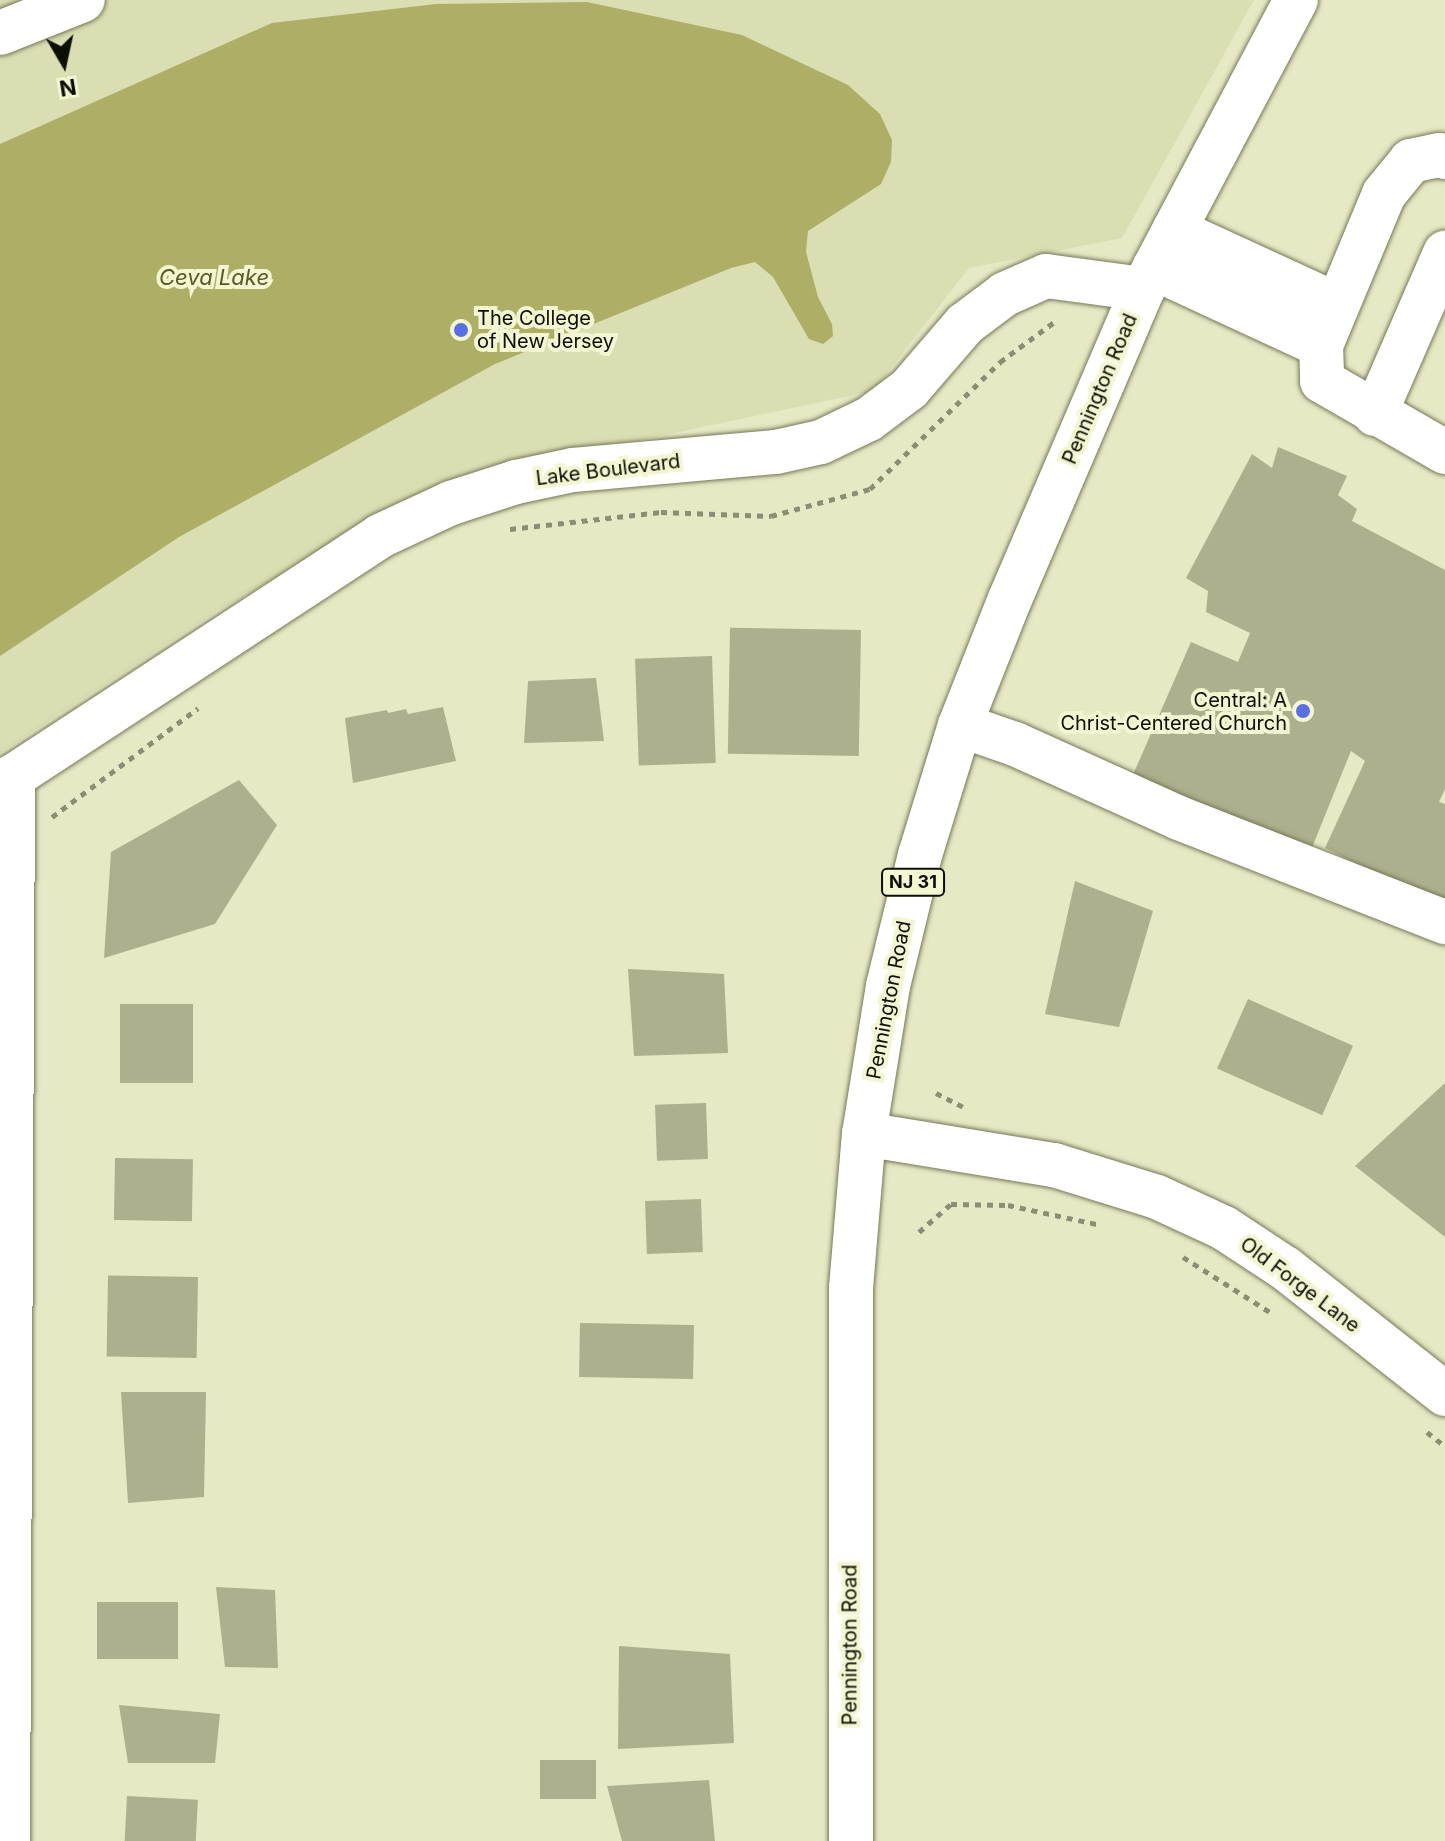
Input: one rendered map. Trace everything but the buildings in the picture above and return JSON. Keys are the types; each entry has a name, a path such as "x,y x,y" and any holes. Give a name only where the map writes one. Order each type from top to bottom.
{"street":[{"path":"0,33 83,0"},
{"name":"Pennington Road","path":"851,1841 851,1288 864,1134 888,986 920,855 960,725 1010,599 1148,278 1296,0"},
{"path":"1428,159 1384,194 1321,345 1322,381 1445,452"},
{"path":"1174,230 1337,305"},
{"path":"1366,408 1445,253"},
{"name":"Lake Boulevard","path":"7,781 380,536 451,503 516,482 573,470 776,452 821,442 869,419 909,389 965,324 1005,294 1046,276 1148,278 1321,345"},
{"path":"960,725 1015,744 1179,818 1445,922"},
{"path":"7,781 4,1502 8,1841"},
{"name":"Old Forge Lane","path":"864,1134 1054,1165 1157,1197 1224,1228 1285,1268 1435,1412"}],"path":[{"path":"500,531 661,512 771,516 870,489 1000,362 1068,312"},
{"path":"49,819 204,704"},
{"path":"919,1232 951,1204 1008,1205 1101,1225"},
{"path":"1174,1252 1280,1318"},
{"path":"1435,1412 1445,1446"}],"shaded area":[{"name":"The College of New Jersey","path":"0,0 1254,0 1122,238 969,268 873,391 442,482 217,611 0,753"}],"water":[{"name":"Ceva Lake","path":"587,2 742,35 848,85 880,114 892,140 891,162 881,184 808,231 806,252 818,297 832,324 833,336 823,344 809,339 773,277 755,262 731,268 495,364 179,537 0,656 0,144 272,23 436,4"}],"place":[{"name":"The College of New Jersey","path":"461,330"},
{"name":"Central: A Christ-Centered Church","path":"1303,711"}]}
